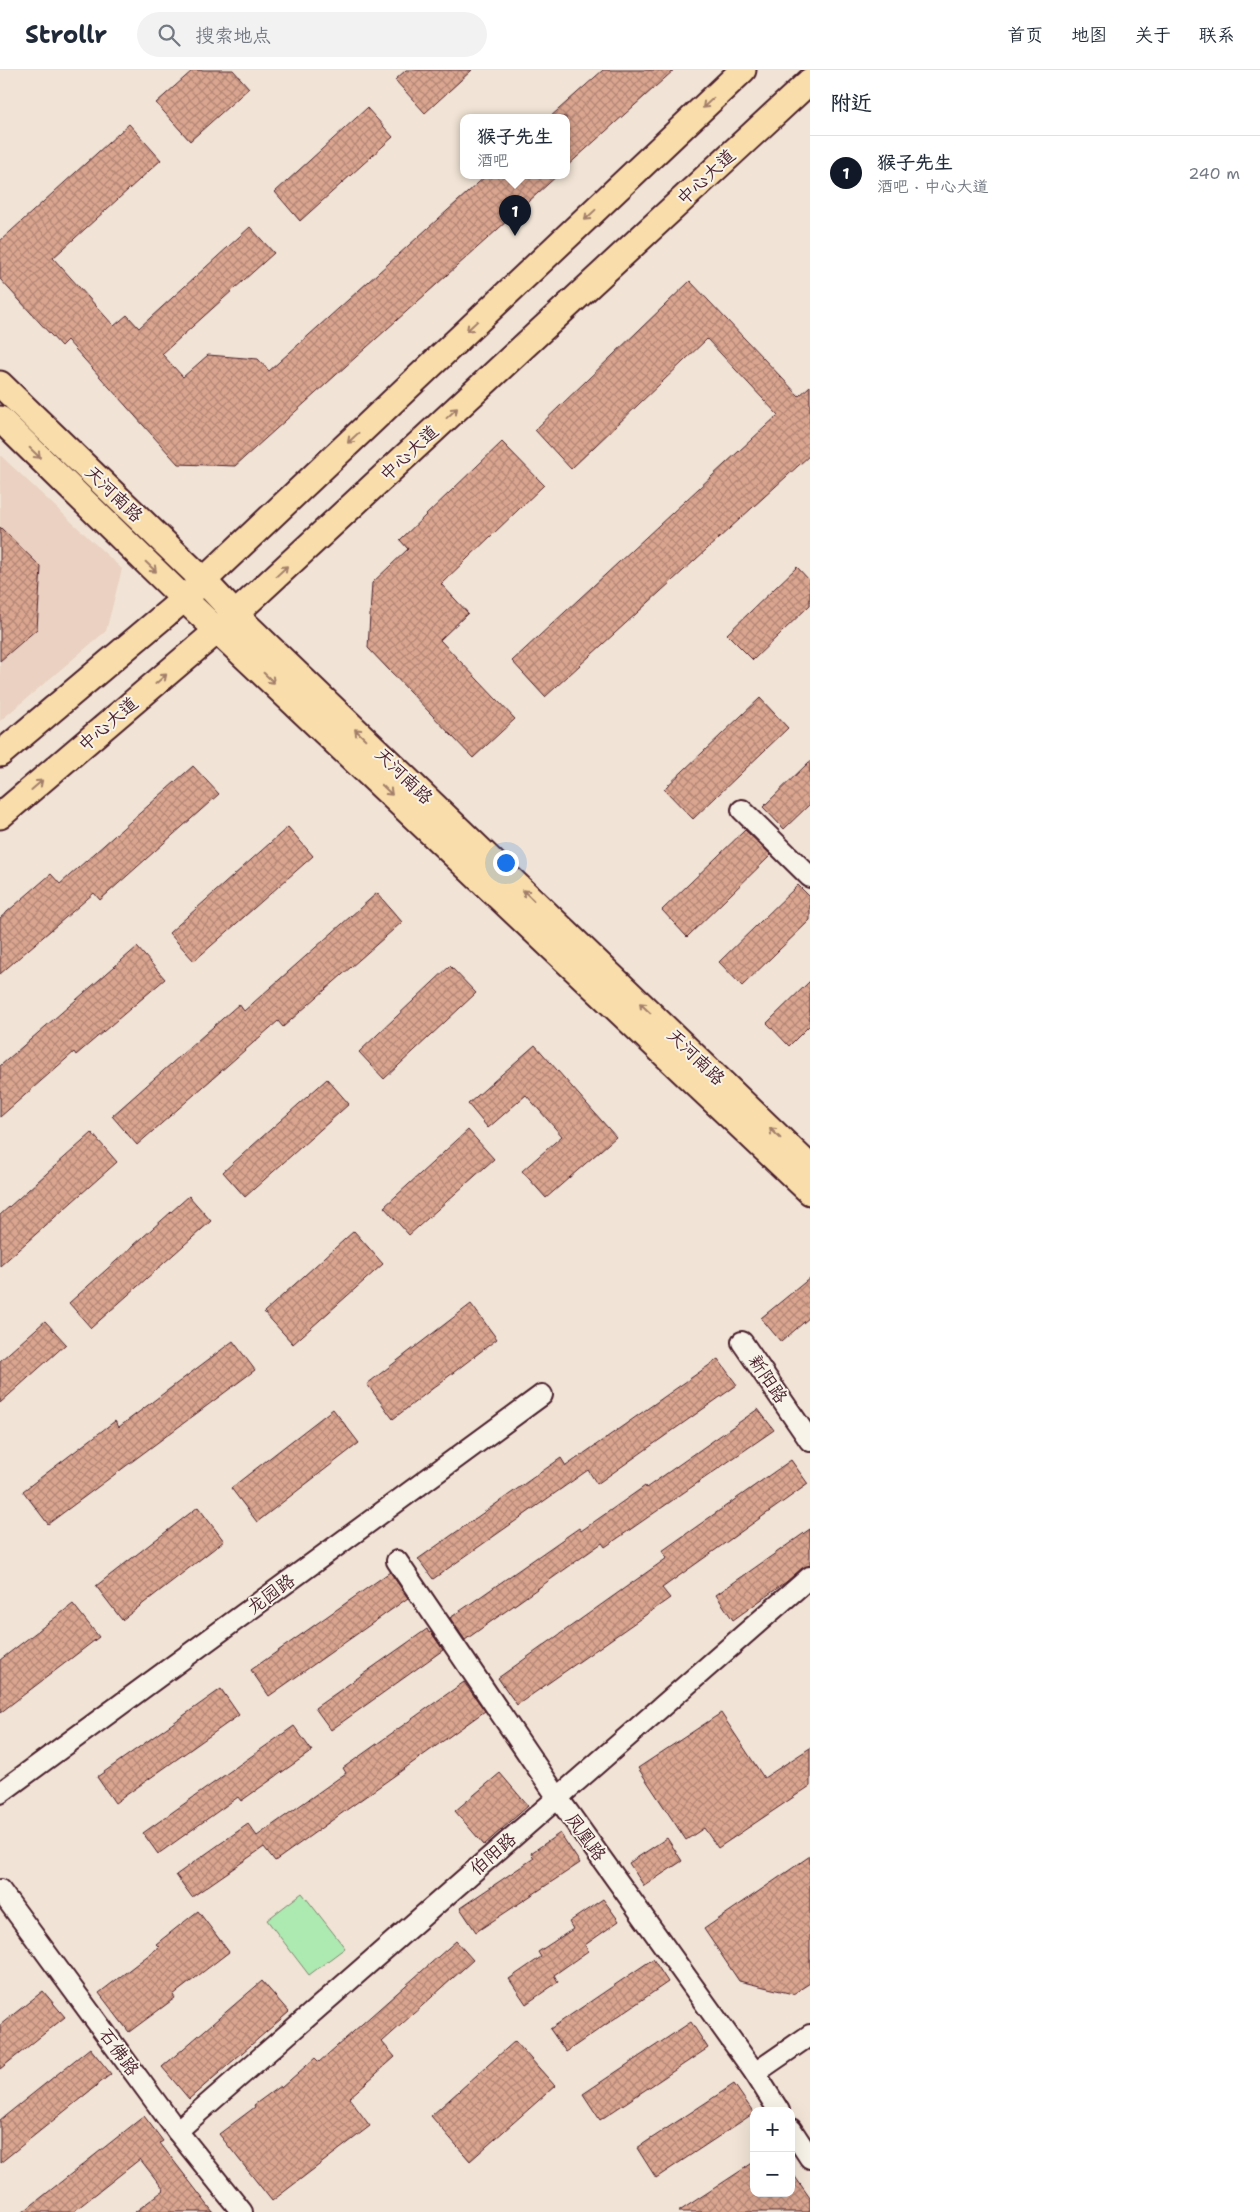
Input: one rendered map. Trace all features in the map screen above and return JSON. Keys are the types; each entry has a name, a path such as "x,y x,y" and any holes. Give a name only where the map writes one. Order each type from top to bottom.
{"main road":[{"path":"0,754 184,599 744,70"},
{"name":"中心大道","path":"0,816 227,622 810,81"},
{"name":"天河南路","path":"0,384 203,580 227,622 810,1192"},
{"name":"天河南路","path":"0,419 184,599 227,622 810,1167"}],"street":[{"path":"742,810 810,877"},
{"name":"新阳路","path":"742,1342 810,1441"},
{"name":"龙园路","path":"0,1793 542,1395"},
{"name":"凤凰路","path":"397,1561 558,1798 755,2073 776,2107"},
{"name":"伯阳路","path":"177,2131 810,1577"},
{"name":"石佛路","path":"0,1890 177,2131 242,2212"},
{"path":"755,2073 810,2035"},
{"path":"795,2135 810,2158"}],"shaded area":[{"path":"0,455 122,569 106,631 0,721"}],"green space":[{"path":"302,1893 345,1948 309,1975 267,1920"}],"building":[{"path":"193,70 233,70 249,88 190,141 156,103"},
{"path":"406,70 472,70 425,113 395,80"},
{"path":"603,70 674,70 570,163 570,114 553,114"},
{"path":"367,108 393,137 300,221 275,192"},
{"path":"129,124 161,160 53,258 114,326 127,315 139,328 250,227 274,253 162,354 183,377 208,355 258,359 269,371 483,179 554,179 235,466 178,464 67,340 61,346 0,279 0,241"},
{"path":"690,281 799,396 810,386 810,455 545,697 512,661 778,415 707,339 571,469 535,430"},
{"path":"502,442 544,485 441,584 468,613 440,640 515,719 473,758 368,648 372,583 408,549 400,540"},
{"path":"0,527 41,567 37,629 0,661"},
{"path":"797,567 810,581 810,605 753,660 727,634"},
{"path":"760,698 788,728 693,819 664,789"},
{"path":"810,761 810,804 784,829 763,807"},
{"path":"193,766 219,794 100,900 94,893 0,974 0,918 51,874 60,884"},
{"path":"288,827 313,856 194,961 169,933"},
{"path":"745,830 771,855 687,937 662,910"},
{"path":"798,885 810,897 810,920 742,986 719,962"},
{"path":"377,893 402,922 283,1027 278,1021 137,1145 112,1116 239,1004 244,1011"},
{"path":"137,947 165,979 76,1055 74,1052 0,1117 0,1066"},
{"path":"450,966 476,993 384,1079 359,1052"},
{"path":"810,981 810,1025 789,1046 767,1023"},
{"path":"535,1045 616,1137 546,1198 522,1171 562,1136 526,1095 488,1128 468,1104"},
{"path":"327,1079 349,1104 245,1197 223,1172"},
{"path":"468,1130 494,1159 409,1235 384,1207"},
{"path":"92,1133 117,1162 0,1266 0,1215"},
{"path":"189,1196 211,1221 91,1328 69,1303"},
{"path":"354,1231 383,1264 293,1344 264,1312"},
{"path":"810,1278 810,1317 781,1342 761,1318"},
{"path":"471,1304 497,1339 393,1419 367,1384"},
{"path":"45,1321 66,1344 0,1403 0,1361"},
{"path":"233,1341 255,1370 48,1524 23,1491 115,1421 119,1427"},
{"path":"718,1359 737,1385 597,1484 588,1470 433,1579 418,1559 561,1458 566,1466"},
{"path":"333,1409 359,1443 257,1522 231,1488"},
{"path":"758,1409 774,1430 605,1547 602,1543 465,1640 450,1618 579,1528 581,1531 645,1486 646,1488"},
{"path":"791,1460 808,1484 662,1588 670,1598 517,1705 498,1678 667,1558 662,1551"},
{"path":"198,1507 224,1541 122,1620 96,1586"},
{"path":"810,1529 810,1565 802,1568 786,1582 733,1620 716,1595"},
{"path":"390,1572 408,1598 269,1696 251,1670"},
{"path":"73,1604 99,1637 0,1713 0,1660"},
{"path":"427,1629 443,1650 331,1730 315,1708"},
{"path":"464,1682 485,1711 275,1861 264,1847 192,1897 176,1875 248,1824 257,1836 346,1773 343,1768"},
{"path":"221,1689 239,1715 115,1803 97,1777"},
{"path":"721,1713 764,1778 810,1748 810,1786 718,1848 704,1828 686,1840 638,1768"},
{"path":"294,1726 312,1751 241,1801 238,1797 158,1854 143,1833"},
{"path":"500,1773 528,1806 484,1845 455,1811"},
{"path":"560,1833 580,1863 476,1932 460,1908 534,1858 531,1853"},
{"path":"667,1838 682,1861 644,1886 629,1863"},
{"path":"810,1856 810,1983 793,1994 739,1981 704,1929"},
{"path":"603,1899 619,1921 585,1945 588,1951 554,1975 558,1982 526,2004 509,1979 541,1957 538,1952 573,1929 569,1922"},
{"path":"198,1911 229,1952 173,1995 175,1998 129,2032 99,1993 159,1947 156,1944"},
{"path":"456,1941 473,1960 382,2042 395,2057 349,2098 370,2126 272,2201 219,2134 255,2107 254,2105 280,2086 281,2088 315,2058 319,2062"},
{"path":"653,1959 668,1982 566,2052 550,2029"},
{"path":"262,1981 289,2012 189,2099 162,2067"},
{"path":"43,1991 65,2017 0,2069 0,2025"},
{"path":"691,2022 708,2048 600,2120 583,2094"},
{"path":"515,2041 555,2086 470,2161 431,2116"},
{"path":"90,2048 111,2074 0,2163 0,2120"},
{"path":"734,2084 750,2107 750,2116 656,2178 637,2148"},
{"path":"144,2116 163,2141 160,2143 213,2212 135,2212 164,2190 140,2159 73,2212 23,2212"},
{"path":"750,2165 750,2197 795,2197 795,2177 810,2198 810,2212 678,2212"}],"place":[{"name":"猴子先生","path":"515,236"}]}
